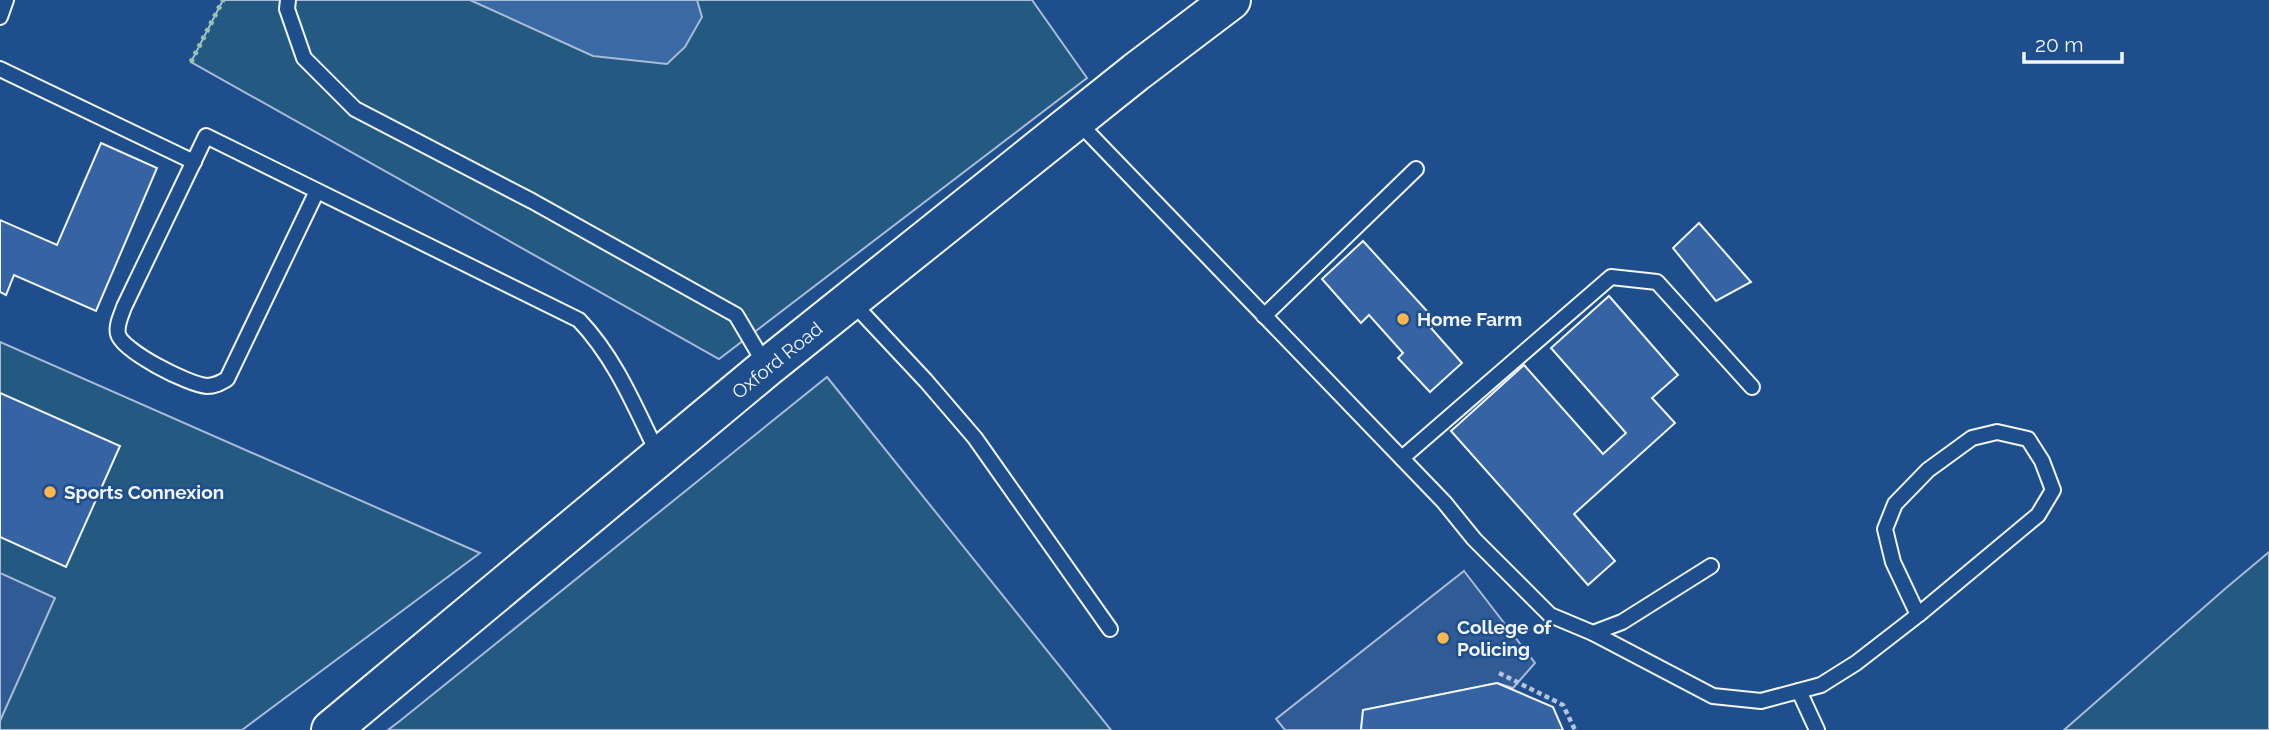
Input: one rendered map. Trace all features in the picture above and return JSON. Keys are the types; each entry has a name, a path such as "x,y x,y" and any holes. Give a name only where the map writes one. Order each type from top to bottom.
{"highway":[{"name":"Oxford Road","path":"331,730 767,367 1231,0"}],"lane":[{"path":"0,17 6,0"},
{"path":"288,0 287,9 303,58 355,109 532,201 736,315 767,367"},
{"path":"0,69 194,162"},
{"path":"1076,120 1444,502 1474,539 1550,615 1593,633 1713,696 1761,701 1821,685 1856,663 1918,615 2038,516 2053,490 2042,461 2028,439 1997,432 1972,438 1928,470 1895,504 1885,530 1893,562 1918,615"},
{"path":"317,191 227,379 218,385 205,386 192,382 132,351 122,343 117,332 124,307 205,136 317,191 579,320 598,341 614,366 660,457"},
{"path":"1264,316 1416,169"},
{"path":"1402,458 1611,277 1657,282 1752,387"},
{"path":"850,300 975,438 1110,629"},
{"path":"1593,633 1622,622 1711,566"},
{"path":"1799,691 1817,730"}],"path":[{"path":"1499,673 1563,705 1575,730"}],"shaded area":[{"path":"223,0 1032,0 1087,78 719,359 191,62"},
{"path":"470,0 697,0 702,17 685,47 667,64 593,56"},
{"path":"0,342 480,553 242,730 0,730"},
{"path":"827,377 1111,730 388,730 401,720"},
{"path":"2269,552 2269,730 2064,730 2226,588"},
{"path":"1464,571 1535,663 1513,688 1497,683 1363,710 1361,730 1285,730 1276,719"},
{"path":"0,573 55,598 0,721"}],"building":[{"path":"101,143 157,168 96,311 14,275 6,295 0,292 0,220 57,245"},
{"path":"1699,223 1751,282 1716,301 1673,248"},
{"name":"Home Farm","path":"1363,241 1437,322 1431,328 1462,363 1430,392 1398,358 1403,353 1369,315 1361,323 1322,279"},
{"path":"1609,296 1678,375 1652,398 1675,423 1574,514 1615,561 1588,585 1451,431 1524,365 1603,454 1626,433 1551,348"},
{"name":"Sports Connexion","path":"0,393 120,446 66,567 0,537"},
{"path":"1497,683 1553,707 1563,730 1361,730 1363,710"}],"hedge":[{"path":"191,62 223,0"}],"place":[{"name":"Home Farm","path":"1403,319"},
{"name":"Sports Connexion","path":"50,492"},
{"name":"College of Policing","path":"1443,638"}]}
